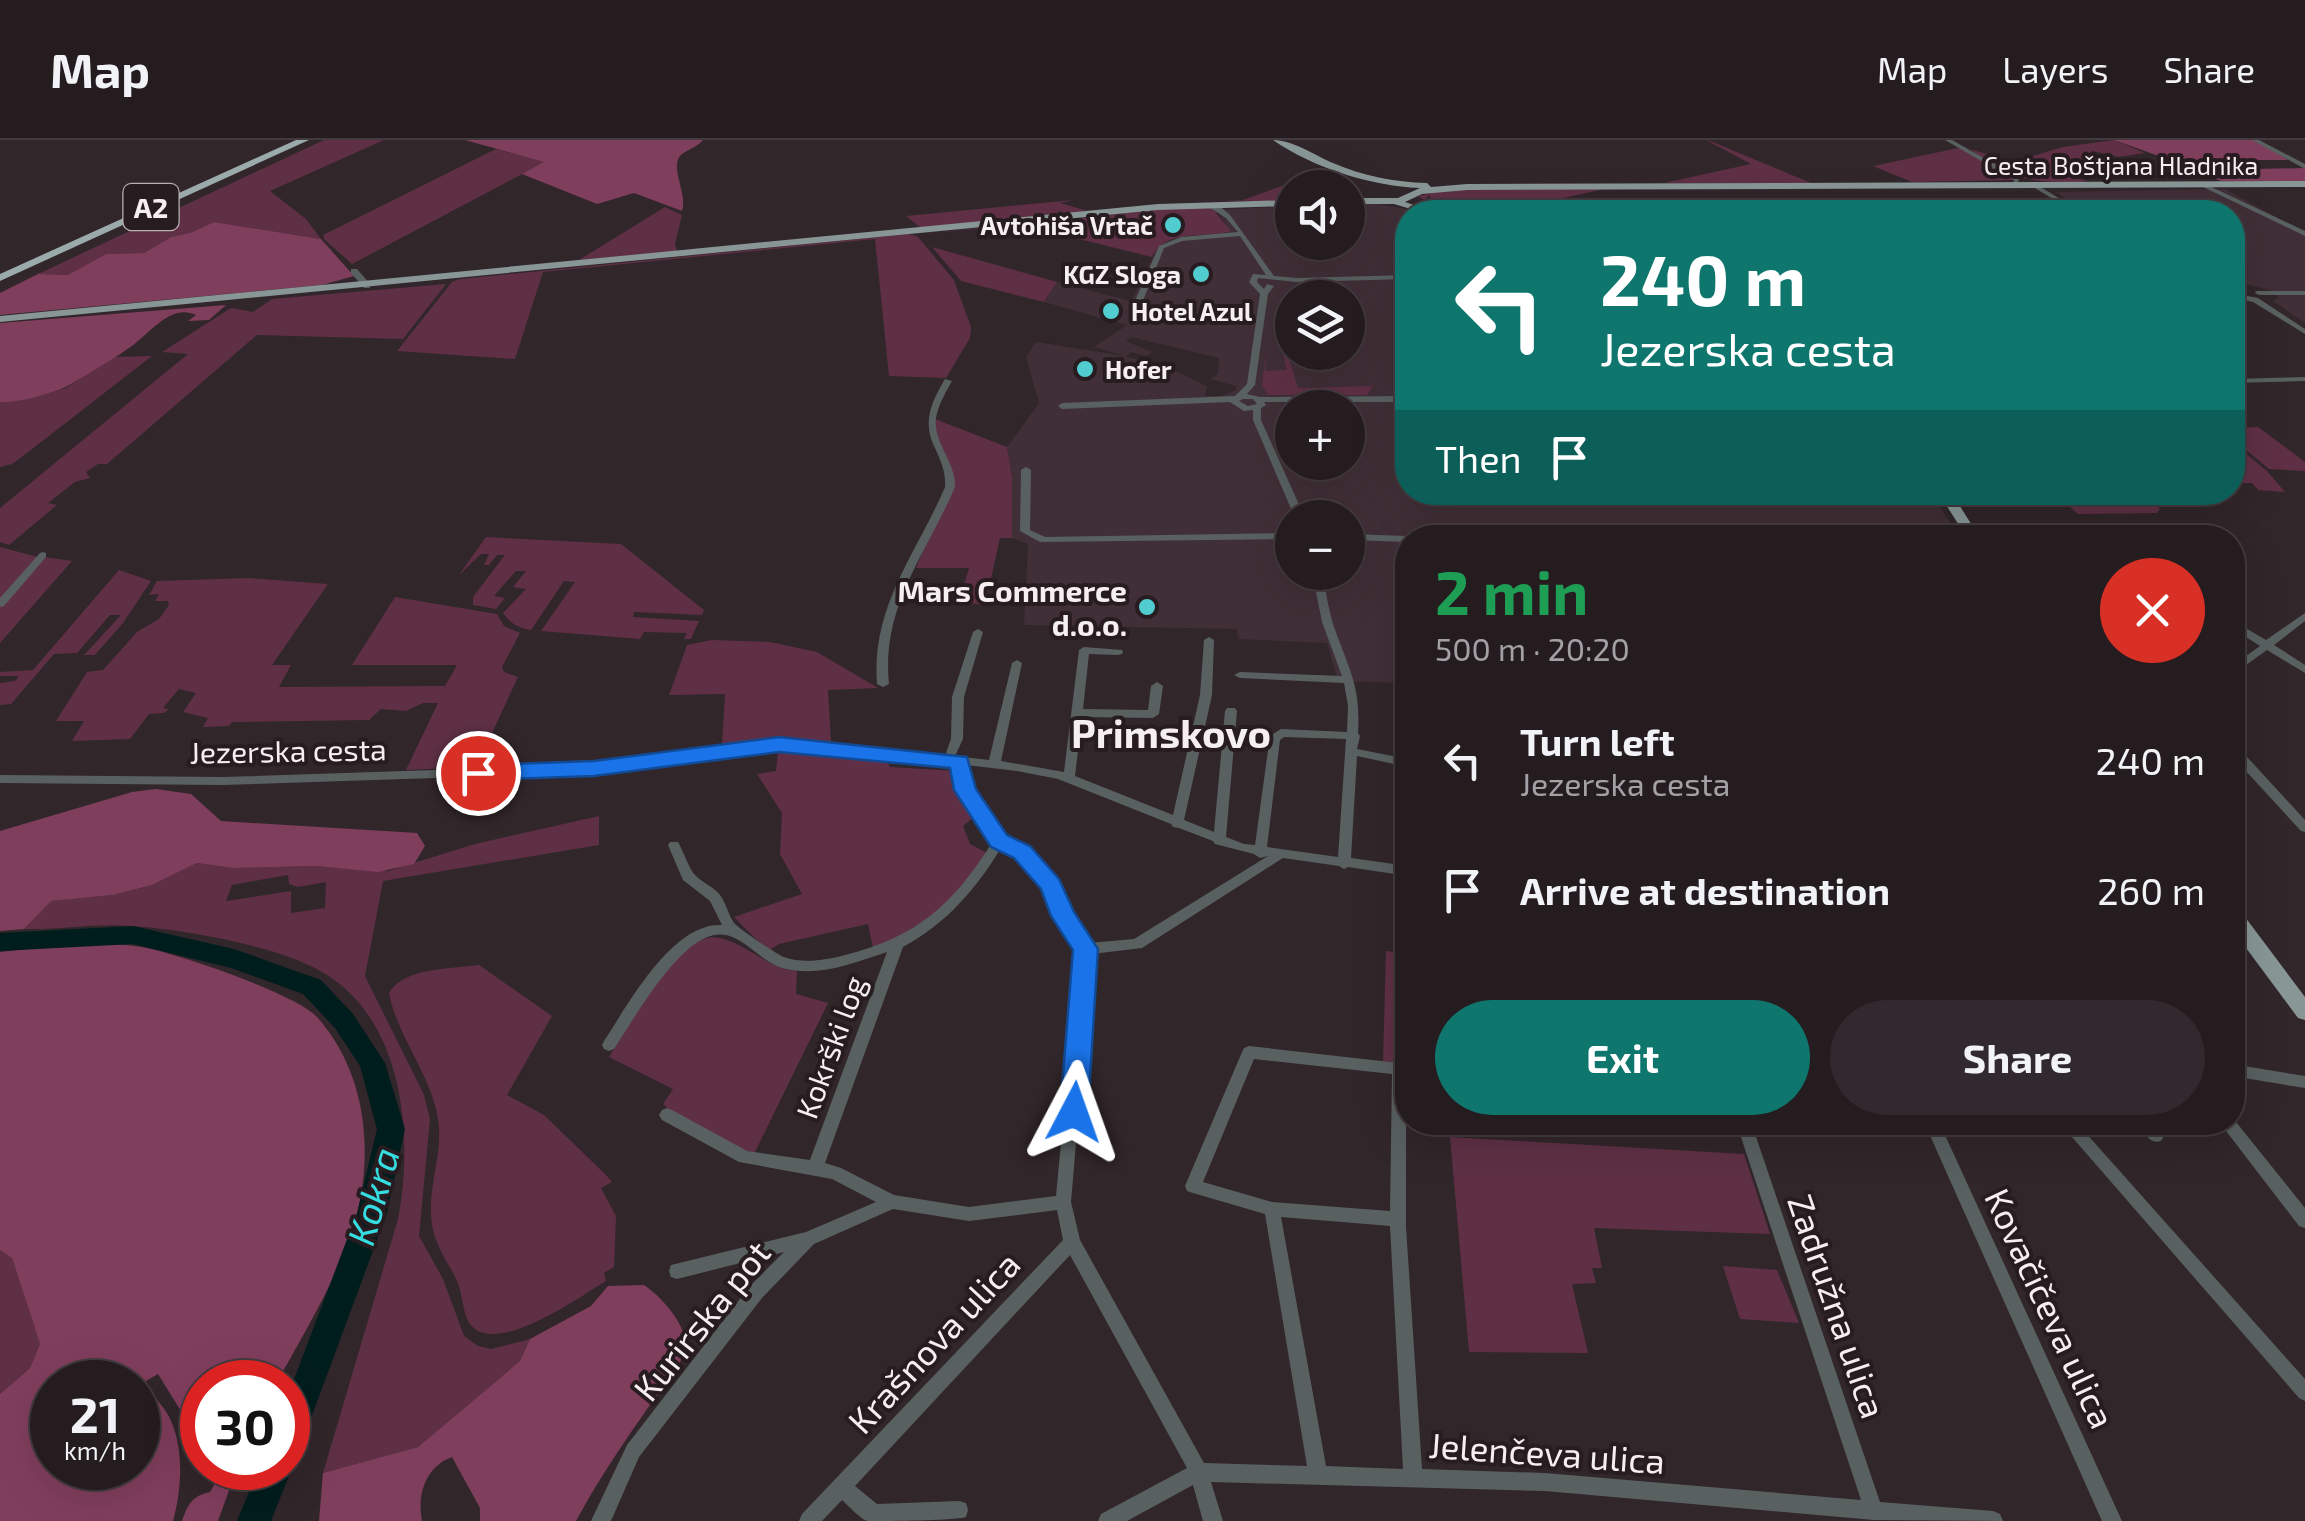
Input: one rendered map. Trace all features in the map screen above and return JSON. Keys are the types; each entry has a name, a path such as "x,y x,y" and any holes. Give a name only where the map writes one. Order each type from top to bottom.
{"highway":[{"name":"A2","path":"0,275 292,140"},
{"name":"A2","path":"0,275 304,140"}],"main road":[{"path":"1277,140 1336,170"},
{"path":"1365,178 1418,200"},
{"path":"1365,178 1418,200"},
{"name":"Cesta Boštjana Hladnika","path":"1409,194 1436,187 2305,184"},
{"path":"1376,195 1386,186"},
{"path":"1365,188 1395,200"},
{"path":"1365,197 1409,194"},
{"path":"0,319 1209,205 1275,205"},
{"path":"2245,931 2305,1012"}],"street":[{"path":"1948,140 2015,182"},
{"path":"2255,140 2305,167"},
{"path":"2203,185 2234,200"},
{"path":"2035,186 2059,200"},
{"path":"2245,205 2305,234"},
{"path":"1227,208 1261,280 1250,385 1240,402"},
{"path":"1138,303 1162,246 1180,239 1240,234"},
{"path":"354,271 367,286"},
{"path":"1261,280 1395,277"},
{"path":"1261,280 1274,280"},
{"path":"2245,292 2257,296 2305,293"},
{"path":"2257,296 2305,332"},
{"path":"2245,381 2305,379"},
{"path":"882,684 878,664 888,617 950,486 951,473 932,433 932,416 948,381"},
{"path":"1250,385 1259,402 1257,420"},
{"path":"1062,406 1395,399"},
{"path":"1240,402 1257,420 1292,500"},
{"path":"1026,470 1024,532 1043,540 1275,536"},
{"path":"1365,538 1395,539"},
{"path":"0,604 43,555"},
{"path":"1321,590 1327,622 1349,680 1354,736 1344,864"},
{"path":"2245,663 2305,616"},
{"path":"2245,631 2305,670"},
{"path":"978,632 958,697 956,757 966,790 999,841 1022,852 1051,886 1063,916 1086,949 1063,1202 1072,1242 1198,1472 1213,1521"},
{"path":"1177,824 1206,695 1209,640"},
{"path":"1069,778 1084,650 1118,652"},
{"path":"994,765 1017,663"},
{"path":"1240,675 1349,680"},
{"path":"1076,713 1153,714 1156,686"},
{"path":"1219,841 1231,712"},
{"path":"1260,852 1274,739 1281,733 1354,736"},
{"name":"Jezerska cesta","path":"0,780 223,781 554,770 779,744 956,757 1069,778 1219,841 1278,856 1395,870"},
{"path":"1354,752 1395,760"},
{"path":"2245,762 2305,828"},
{"name":"Kokrški log","path":"674,845 688,878 715,898 730,930 785,964 825,964 898,944 933,924 967,887 999,841"},
{"path":"1086,949 1137,944 1278,856"},
{"path":"609,1046 664,965 683,946 704,933 730,930"},
{"name":"Kokrški log","path":"815,1168 898,944"},
{"path":"1395,1068 1249,1052 1193,1186 1272,1210 1398,1218"},
{"path":"2245,1073 2305,1082"},
{"path":"2262,1076 2305,1091"},
{"path":"667,1115 745,1157 835,1173 892,1202 969,1214 1063,1202"},
{"path":"1399,1135 1398,1218 1413,1475"},
{"name":"Zadružna ulica","path":"1747,1135 1874,1511"},
{"name":"Kovačičeva ulica","path":"1937,1135 2112,1521"},
{"path":"2078,1135 2305,1392"},
{"path":"2238,1135 2305,1221"},
{"name":"Kurirska pot","path":"601,1521 633,1451 756,1292 808,1239 892,1202"},
{"path":"1272,1210 1318,1474"},
{"path":"677,1271 808,1239"},
{"name":"Krašnova ulica","path":"810,1521 1072,1242"},
{"name":"Jelenčeva ulica","path":"1108,1521 1198,1472 1413,1475 1545,1482 1993,1521"},
{"path":"841,1487 874,1514 959,1510"}],"shaded area":[{"path":"324,140 384,140 270,191 306,219 321,239 214,222 171,237 144,253 106,254 69,275 38,274"},
{"path":"465,140 703,140 678,159 682,211 634,193 597,204 522,174 544,162"},
{"path":"1706,140 1811,183 1664,183 1751,164"},
{"path":"2114,140 2145,153 2119,157 2093,151 2087,155 2101,160 2051,171 2087,181 2080,182 2022,178 1997,168 1970,149 2013,162 2063,147"},
{"path":"2114,140 2257,140 2288,160 2170,160"},
{"path":"1963,147 2015,180 1912,182 1873,166"},
{"path":"496,149 545,162 352,264 325,240 323,235"},
{"path":"2305,168 2305,181 2221,181 2204,174 2211,170"},
{"path":"1275,189 1275,202 1219,200 1243,200"},
{"path":"1604,189 1555,200 1431,200 1430,195 1424,200 1418,196 1446,190"},
{"path":"2225,189 2245,200 2069,200 2055,192"},
{"path":"1073,200 1060,203 1087,211 921,228 906,216"},
{"path":"2245,200 2305,233 2305,323 2273,301 2279,297 2270,290 2245,284"},
{"path":"1365,203 1395,207 1395,505 1938,505 1952,525 1395,525 1395,683 1338,681 1327,643 1238,639 1237,629 1024,625 1028,544 1012,538 1012,478 1007,447 1039,403 1026,357 1036,342 1125,356 1094,347 1127,325 1044,302 1057,282 1131,301 1159,245 1177,238 1230,231 1217,210 1275,207 1275,260 1365,260","holes":["1131,337 1219,358 1218,374 1210,379 1236,386 1236,390 1222,396 1205,396 1207,386 1159,363 1126,357 1131,352 1146,356 1152,352 1126,341"]},
{"path":"665,207 682,215 677,251 579,260"},
{"path":"1176,208 1212,208 1231,231 1176,238 1158,248 1152,257 1022,225 923,234"},
{"path":"214,222 321,239 354,276 322,285 0,315 0,293 38,274 68,275 106,254 144,253 171,237"},
{"path":"909,234 918,237 954,280 971,327 970,338 946,378 889,376 875,239 543,272 515,359 397,351 452,282 460,279"},
{"path":"932,247 1057,282 1044,302 961,281"},
{"path":"446,284 403,339 257,335 107,464 98,464 86,472 90,478 75,482 48,503 57,505 9,545 0,542 0,508 188,354 162,352 231,308 253,312 272,299"},
{"path":"226,305 209,320 188,321 196,315 186,312 169,317 124,352 61,389 0,402 0,323"},
{"path":"1266,351 1265,371 1292,370 1298,388 1373,386 1367,395 1365,390 1275,390 1275,395 1268,395 1262,386"},
{"path":"152,356 12,464 0,467 0,402 66,388 112,357"},
{"path":"935,419 1007,447 1012,478 1012,538 1000,538 985,605 959,602 969,568 916,568 954,480 935,430"},
{"path":"2258,427 2305,462 2305,471 2269,469 2245,449 2245,428"},
{"path":"2245,453 2285,492 2258,490 2252,483 2245,483"},
{"path":"2068,505 2156,505 2160,509 2157,513 2078,514"},
{"path":"486,537 621,544 704,610 702,615 634,612 633,617 699,621 691,639 684,639 687,633 644,632 640,639 541,631 575,582 564,581 531,630 522,628 503,613 526,589 513,587 526,571 516,571 494,596 505,598 496,609 473,605 473,597 505,555 497,555 489,565 484,565 489,554 481,554 459,575"},
{"path":"0,547 38,557 0,601"},
{"path":"44,557 72,561 0,643 0,606"},
{"path":"119,570 151,581 123,623 95,655 84,655 121,615 110,615 77,653 54,654 11,704 0,705 0,683 15,681 19,676 0,676 0,672 33,670"},
{"path":"249,578 328,584 272,665 291,665 279,687 445,686 457,665 352,665 395,597 497,614 504,626 520,633 502,667 504,672 518,677 475,767 406,770 438,703 423,703 406,711 381,709 369,720 232,722 229,726 203,727 208,718 183,712 196,693 179,689 163,708 169,709 149,714 130,739 72,741 84,721 56,721 87,672 103,670 137,632 159,619 169,605 168,601 155,601 159,594 149,595 157,581"},
{"path":"712,640 770,642 817,652 878,688 828,690 831,741 779,739 722,745 725,694 669,695 687,645"},
{"path":"778,752 861,756 887,762 890,767 957,771 975,816 963,826 970,844 989,854 931,922 873,948 868,924 779,944 768,951 734,917 802,894 780,854 782,813 757,774 776,771"},
{"path":"156,789 191,794 221,821 417,833 425,846 414,864 378,872 317,866 233,868 197,863 152,885 113,895 51,901 24,929 0,931 0,831 132,792"},
{"path":"599,816 599,845 383,881 365,976 424,1095 430,1119 419,1236 443,1279 464,1336 491,1349 530,1339 520,1361 418,1447 323,1473 398,1219 403,1186 403,1117 397,1082 371,1019 349,993 322,972 256,947 130,926 24,929 50,901 113,895 152,885 197,863 233,868 316,866 388,871 475,844","holes":["288,875 289,884 298,887 326,882 325,908 291,913 291,891 226,901 232,885"]},
{"path":"712,937 797,971 796,994 828,1003 753,1156 671,1111 663,1104 673,1089 609,1057 667,969 696,943"},
{"path":"110,945 157,950 234,975 285,997 317,1017 336,1042 359,1100 365,1162 361,1193 344,1254 289,1360 180,1360 180,1410 160,1377 160,1360 33,1360 40,1344 12,1258 0,1250 0,952"},
{"path":"1386,951 1395,952 1395,1064 1383,1061"},
{"path":"479,965 552,1016 507,1095 544,1115 606,1175 612,1182 601,1188 616,1216 614,1267 604,1273 606,1281 538,1321 498,1334 482,1333 470,1324 457,1281 436,1240 431,1211 439,1138 436,1110 389,993 396,984 417,974"},
{"path":"1450,1137 1744,1154 1770,1234 1594,1228 1602,1268 1592,1268 1596,1283 1572,1284 1588,1353 1469,1352"},
{"path":"0,1250 12,1258 40,1344 30,1360 30,1368 0,1394"},
{"path":"1723,1266 1777,1270 1799,1323 1740,1319"},
{"path":"644,1285 678,1322 685,1348 673,1374 576,1521 480,1521 480,1508 452,1457 435,1468 425,1483 422,1521 319,1521 323,1473 418,1447 520,1361 530,1339 591,1306 608,1286"},
{"path":"30,1368 30,1490 160,1490 160,1404 173,1425 179,1452 180,1480 173,1521 0,1521 0,1394"},
{"path":"229,1490 218,1521 182,1521 192,1502 210,1492"}],"waterway":[{"name":"Kokra","path":"0,942 133,935 234,959 312,987 344,1021 372,1063 391,1129 372,1213 310,1378"},
{"name":"Kokra","path":"254,1521 266,1490"}],"place":[{"name":"Avtohiša Vrtač","path":"1173,225"},
{"name":"KGZ Sloga","path":"1201,274"},
{"name":"Hotel Azul","path":"1111,311"},
{"name":"Hofer","path":"1085,369"},
{"name":"Mars Commerce d.o.o.","path":"1147,607"}],"district":[{"name":"Primskovo","path":"1171,732"}],"route":[{"path":"478,773 627,765 779,744 959,762 966,790 999,841 1022,852 1051,886 1063,916 1086,949 1074,1112"}]}
